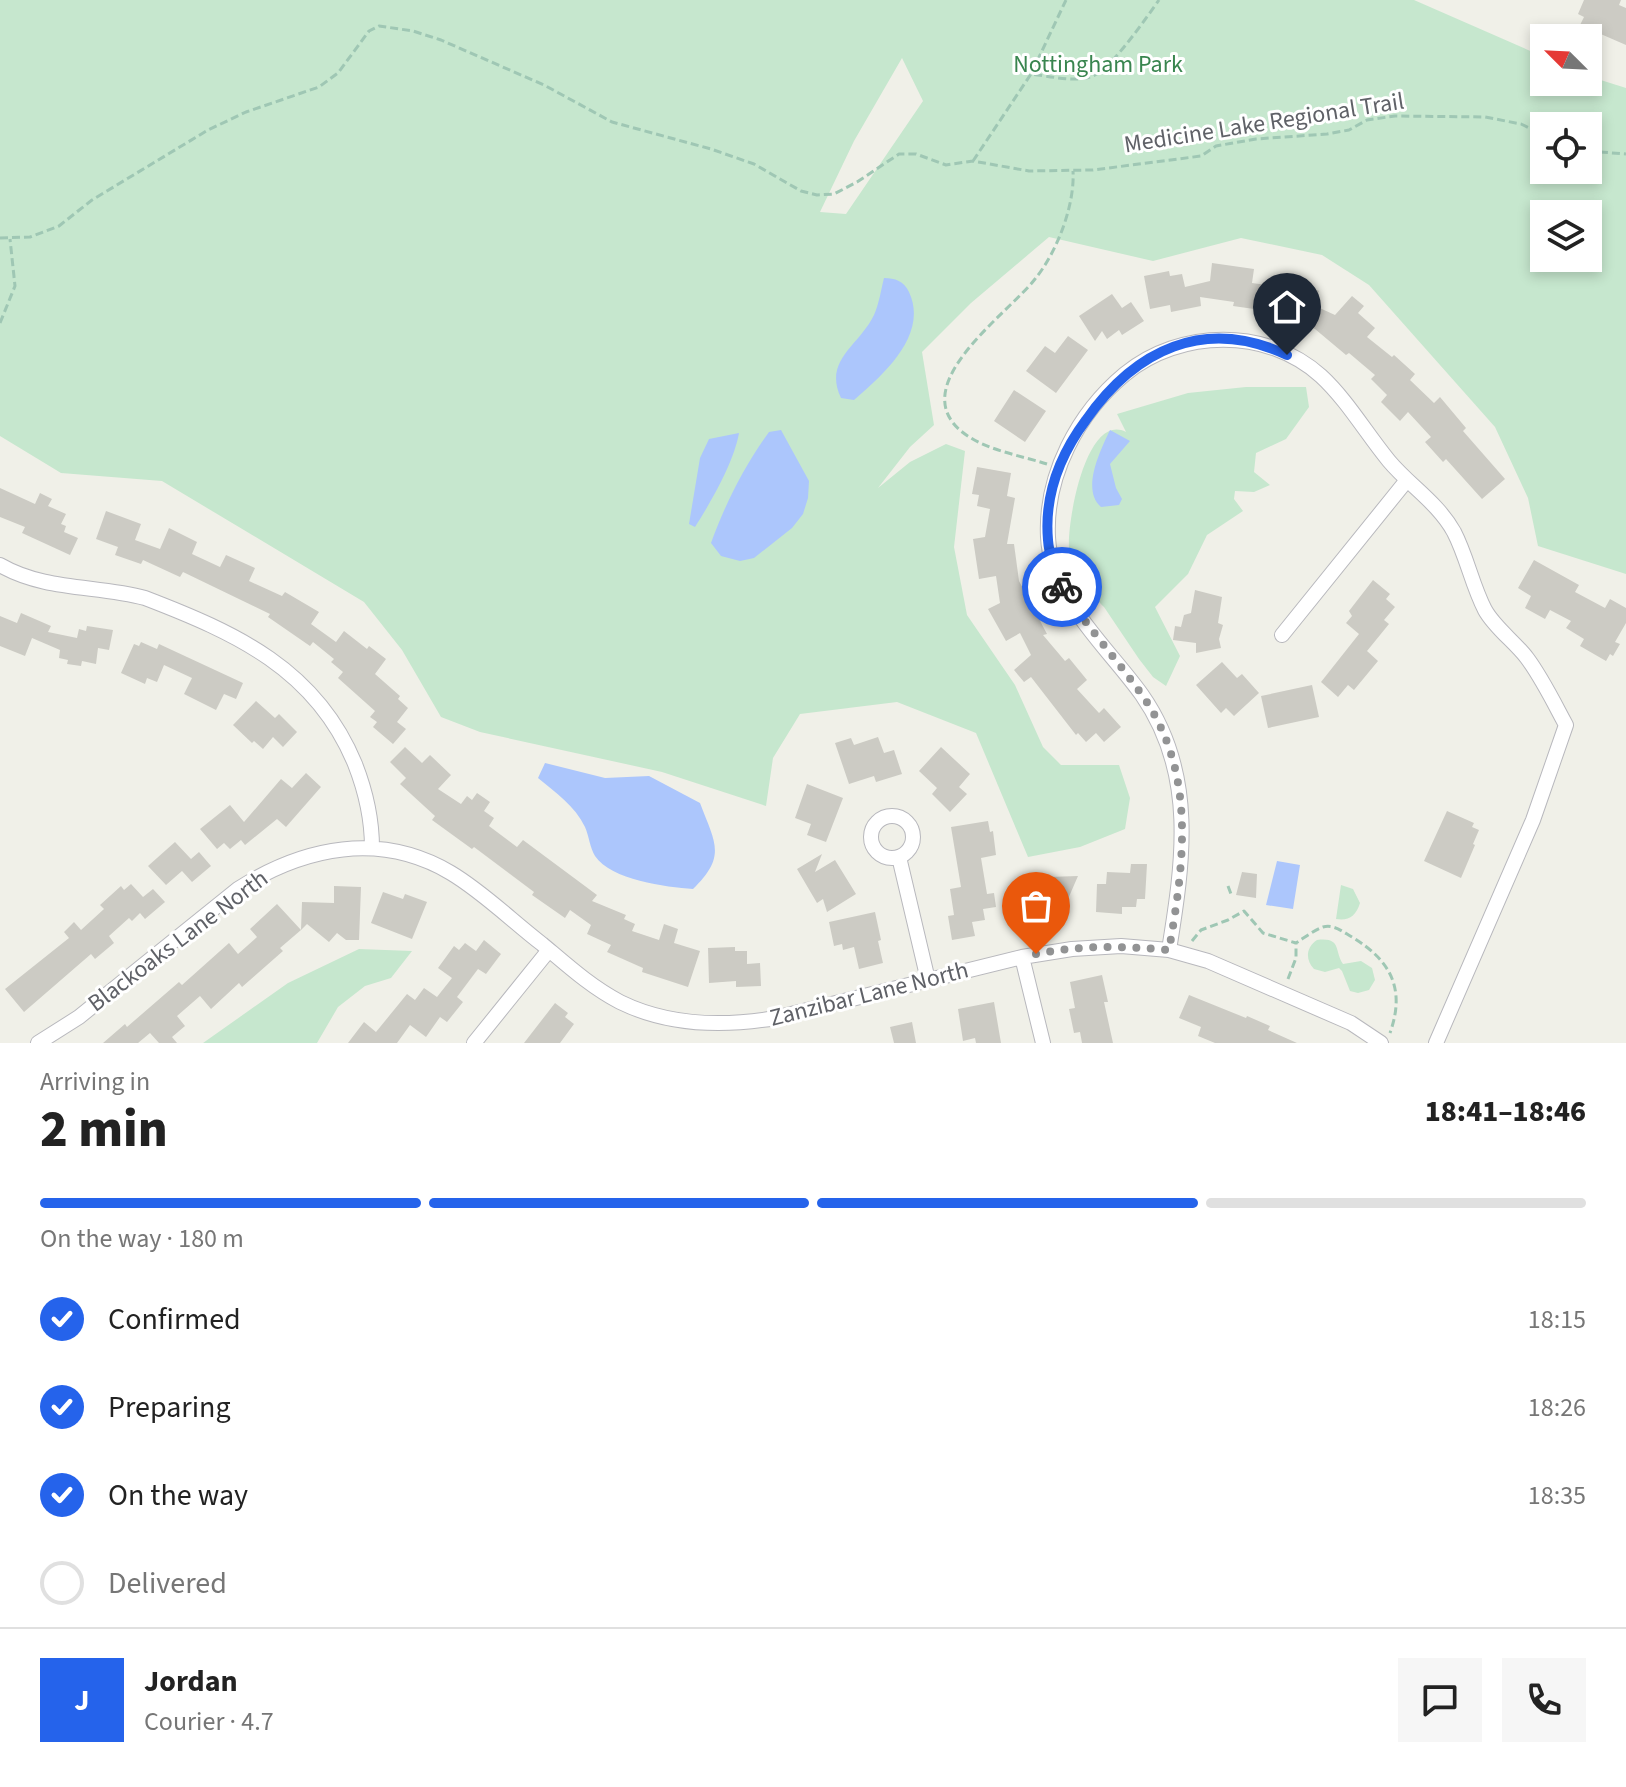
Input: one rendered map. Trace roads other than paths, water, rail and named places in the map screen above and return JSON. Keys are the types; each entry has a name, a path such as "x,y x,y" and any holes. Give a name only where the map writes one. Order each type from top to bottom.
{"street":[{"path":"1169,950 1183,856 1180,797 1167,750 1151,710 1075,609 1058,576 1048,541 1051,490 1058,467 1076,433 1102,396 1150,356 1171,347 1210,339 1255,343 1287,355 1318,373 1407,480 1438,509 1454,533 1486,612 1528,659 1566,725 1533,820 1436,1043"},
{"path":"1282,635 1407,480"},
{"path":"0,565 46,583 145,598 249,644 271,658 317,698 349,751 370,809 372,848"},
{"name":"Zanzibar Lane North","path":"372,848 400,853 449,872 595,987 648,1013 682,1021 743,1023 775,1018 1022,957 1096,947 1169,950 1234,971 1386,1038"},
{"name":"Blackoaks Lane North","path":"38,1043 79,1017 238,889 263,873 291,860 320,852 372,848"},
{"path":"899,857 928,980"},
{"path":"474,1043 549,950"},
{"path":"1022,957 1043,1043"}],"water":[{"path":"884,278 899,281 909,292 914,308 908,338 900,353 866,390 854,400 841,398 836,373 845,354 874,315"},
{"path":"781,430 809,481 803,514 792,528 754,558 740,561 721,556 711,543 729,499 769,432"},
{"path":"1110,430 1130,441 1110,464 1122,499 1119,505 1101,507 1095,500 1092,481 1097,459"},
{"path":"739,433 715,494 695,527 689,524 700,458 709,439"},
{"path":"545,763 605,778 649,776 700,803 715,849 711,867 693,889 640,881 613,871 593,853 585,827 576,813 538,778"},
{"path":"1277,861 1300,865 1293,909 1266,905"}],"park label":[{"name":"Nottingham Park","path":"1098,64"}]}
